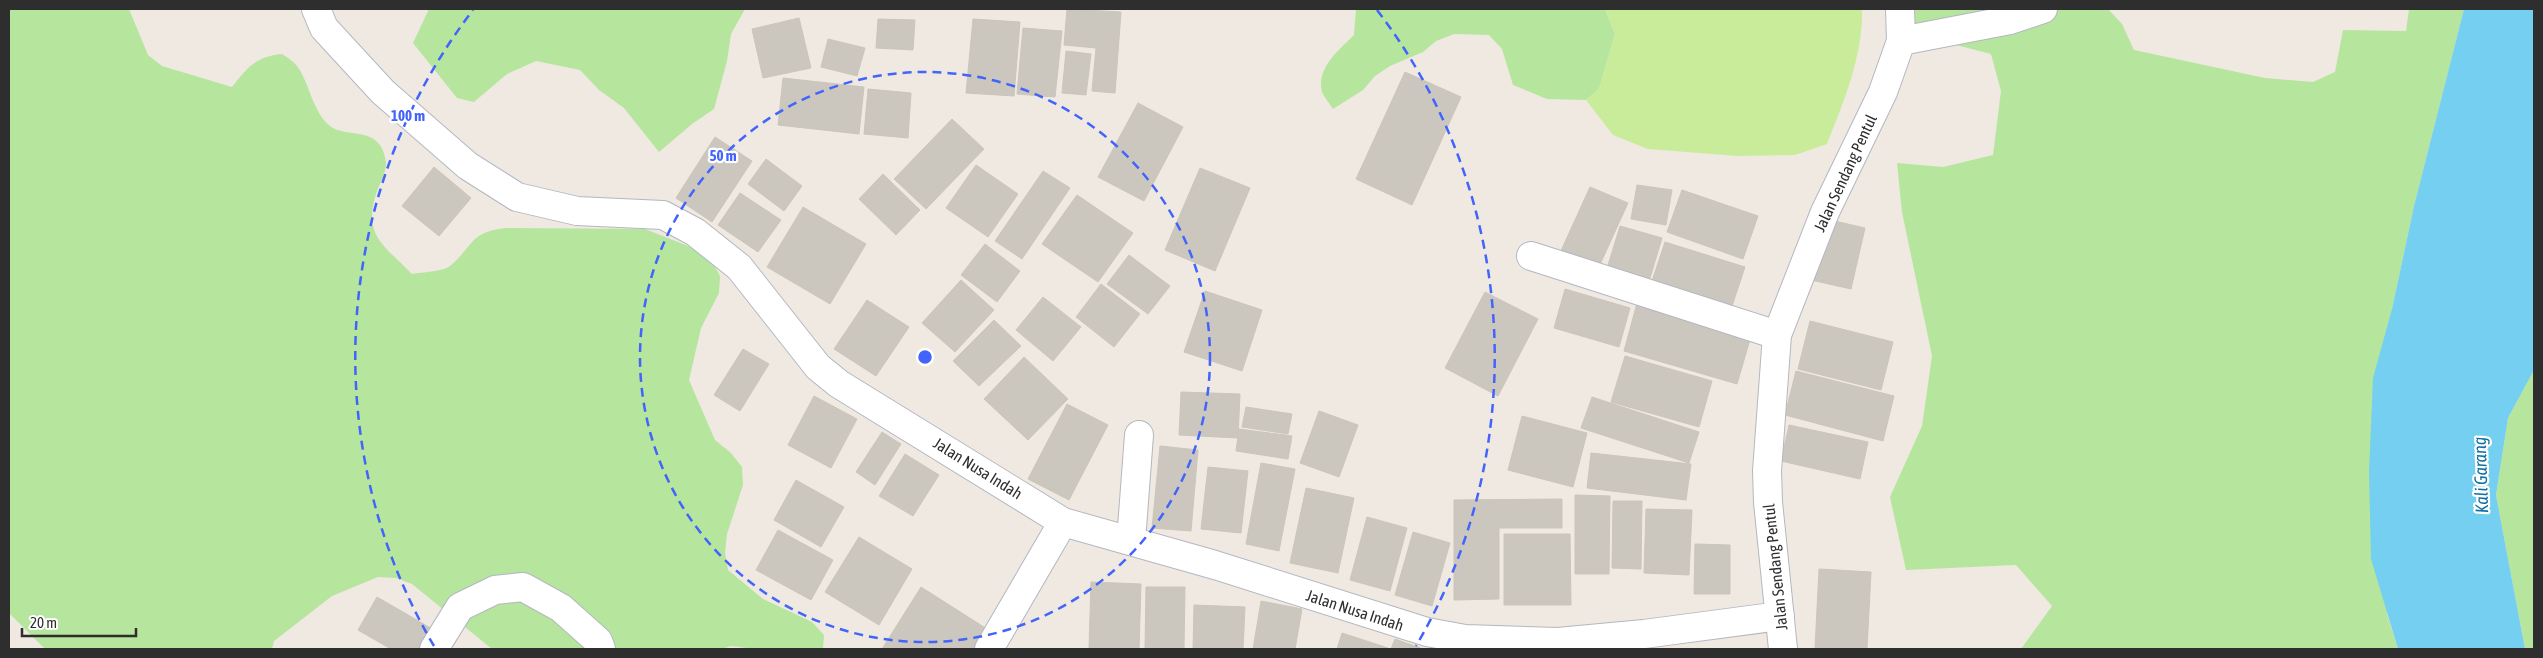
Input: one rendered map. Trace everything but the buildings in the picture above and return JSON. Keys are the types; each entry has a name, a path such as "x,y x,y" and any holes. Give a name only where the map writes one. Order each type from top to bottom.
{"street":[{"name":"Jalan Nusa Indah","path":"316,9 324,28 383,92 468,166 517,197 576,211 663,215 695,232 739,267 818,367 840,384 1062,522 1216,565 1426,632 1465,639 1558,642 1644,634 1780,616"},
{"name":"Jalan Sendang Pentul","path":"1783,649 1768,495 1777,335 1825,212 1883,92 1901,41 1900,9"},
{"path":"1901,41 2010,20 2043,9"},
{"path":"1531,256 1777,335"},
{"path":"1131,541 1139,435"},
{"path":"989,649 1062,522"},
{"path":"434,649 460,607 496,590 523,587 561,608 598,641 601,649"}],"green space":[{"path":"9,9 129,9 148,55 162,66 232,87 259,60 273,55 282,54 286,56 301,73 316,108 326,123 341,131 372,138 383,151 386,165 373,206 372,219 374,229 384,246 412,274 446,268 458,259 478,237 494,230 506,228 645,229 698,250 712,261 720,276 719,293 701,328 689,380 715,440 731,453 742,467 743,485 727,534 725,552 728,570 763,599 812,622 824,635 823,649 755,649 731,646 722,649 492,649 412,584 396,578 378,577 332,596 274,641 272,649 45,649 9,613"},
{"path":"429,9 745,9 731,34 727,61 714,109 692,124 659,152 624,108 599,90 580,70 536,61 507,74 474,102 457,98 413,43"},
{"path":"1356,9 1605,9 1615,34 1599,89 1586,100 1547,99 1513,85 1502,49 1489,35 1454,34 1436,41 1423,52 1390,66 1375,76 1363,90 1333,109 1322,92 1322,75 1330,60 1354,35"},
{"path":"1605,9 1862,9 1856,61 1846,95 1827,144 1795,155 1738,156 1648,149 1613,135 1586,100 1599,89 1615,34"},
{"path":"1903,9 2108,9 2122,24 2134,50 2265,78 2313,82 2335,72 2343,30 2406,31 2409,9 2464,9 2414,206 2392,309 2387,614 2398,649 2021,649 2052,606 2016,565 1906,570 1890,497 1922,426 1932,356 1902,212 1897,163 1943,167 1993,155 2001,91 1991,54 1910,33"},
{"path":"2534,370 2534,649 2525,649 2496,495 2508,418"}],"water":[{"name":"Kali Garang","path":"2464,9 2534,9 2534,370 2508,418 2496,495 2525,649 2398,649 2371,559 2369,472 2373,378 2392,309 2414,206"}]}
